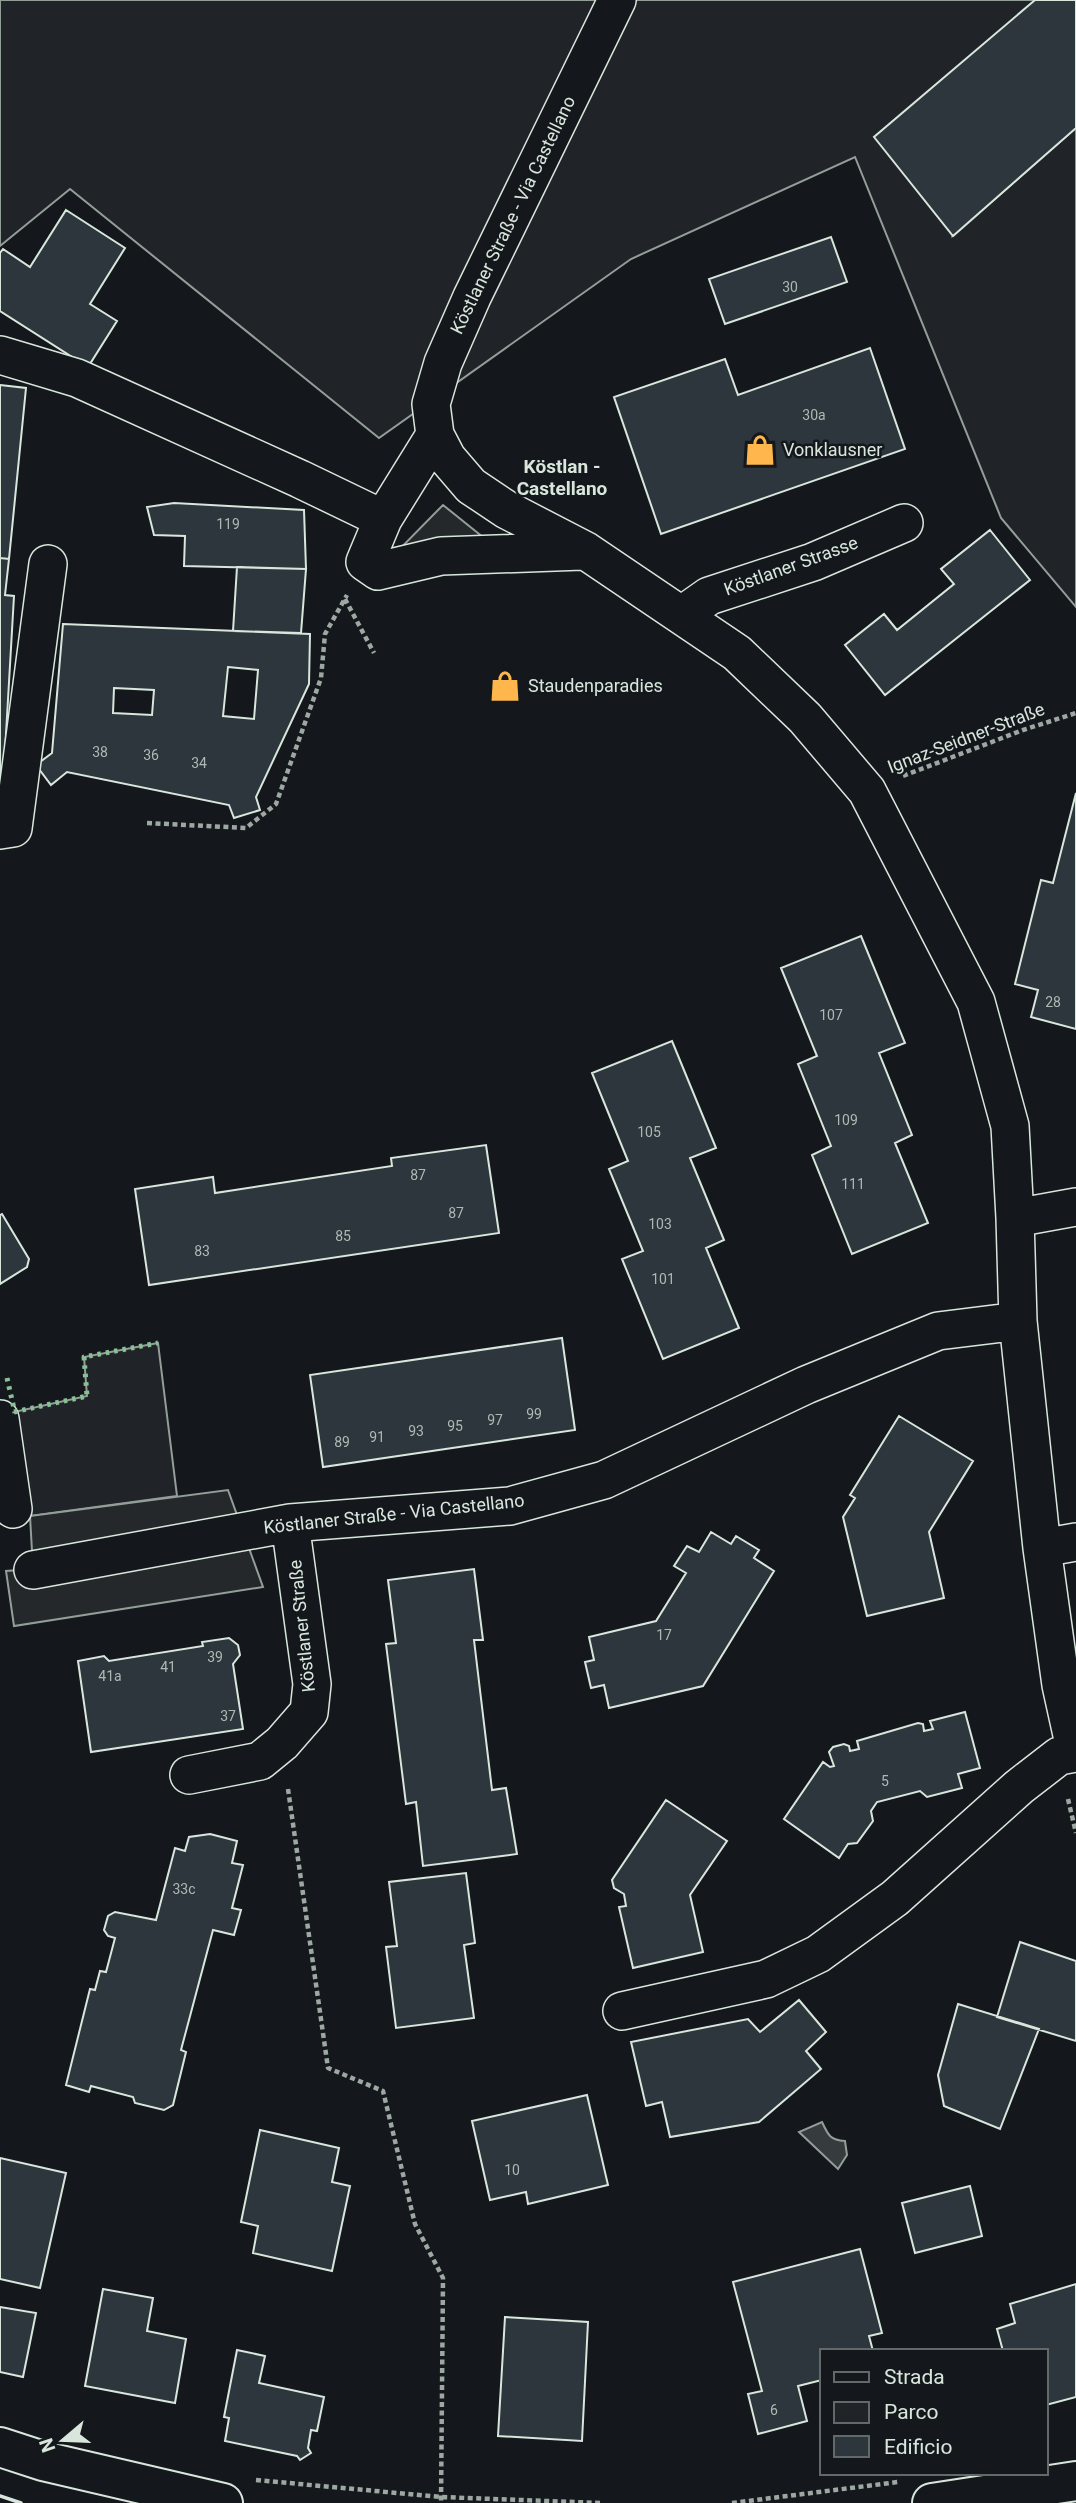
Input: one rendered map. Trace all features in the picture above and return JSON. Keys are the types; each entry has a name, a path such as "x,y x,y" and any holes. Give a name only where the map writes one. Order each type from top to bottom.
{"street":[{"name":"Köstlaner Straße - Via Castellano","path":"617,0 443,363 430,404 435,435 447,458 471,486 507,510 586,551 737,653 805,718 867,790 976,1002 1010,1126 1016,1219 1018,1321 1059,1545 1061,1685 1076,1753 1059,1756 1019,1787 895,1898 818,1954 766,1979 622,2011"},
{"path":"0,355 77,378 383,519"},
{"path":"435,435 383,519 365,562 378,571 441,556 586,551"},
{"name":"Köstlaner Strasse","path":"682,615 709,596 813,562 904,523"},
{"path":"0,830 13,828 48,564"},
{"path":"1016,1219 1076,1207"},
{"name":"Köstlaner Straße - Via Castellano","path":"33,1570 290,1523 510,1506 604,1480 806,1385 938,1331 1018,1321"},
{"path":"0,1419 13,1508"},
{"name":"Köstlaner Straße","path":"189,1775 260,1761 282,1743 309,1712 312,1684 290,1523"},
{"path":"0,2447 43,2461 236,2491"},
{"path":"920,2492 1076,2481"}],"path":[{"path":"147,823 246,828 276,804 321,678 325,635 365,562"},
{"path":"345,599 374,653"},
{"name":"Ignaz-Seidner-Straße","path":"867,790 1023,730 1076,713"},
{"path":"282,1743 327,2068 383,2091 415,2224 443,2277 441,2500"},
{"path":"1059,1756 1076,1833"},
{"path":"236,2491 441,2500 600,2503"},
{"path":"732,2503 920,2492"}],"green space":[{"path":"0,0 1035,0 953,235 1076,128 1076,607 1001,518 855,157 631,259 379,438 70,189 0,246"},
{"path":"158,1343 177,1496 30,1516 14,1412 87,1396 84,1357"}],"shaded area":[{"path":"443,505 504,554 378,571"},
{"path":"228,1490 263,1587 14,1626 6,1571 33,1569 30,1516"},
{"path":"822,2122 830,2136 845,2141 847,2155 838,2169 799,2132"}],"building":[{"path":"1035,0 1076,0 1076,128 953,236 874,137"},
{"path":"66,210 125,248 90,304 117,321 88,367 0,311 0,253 3,249 30,267"},
{"path":"831,237 847,282 725,324 709,279"},
{"path":"870,348 905,449 661,534 614,397 725,359 738,395"},
{"path":"0,385 26,388 9,559 0,558"},
{"path":"174,503 304,510 306,569 184,566 185,536 154,535 147,507"},
{"path":"990,530 1030,580 885,695 845,645 884,614 897,630 954,584 941,569"},
{"path":"0,558 9,559 5,595 14,596 2,803 0,803"},
{"path":"237,567 306,569 301,633 233,631"},
{"path":"63,624 310,634 309,684 256,797 260,810 234,818 229,805 67,772 51,785 36,765 52,753","holes":["228,667 258,670 254,719 223,716","114,688 154,690 152,715 113,713"]},
{"path":"1076,793 1076,1029 1031,1017 1038,990 1015,984 1041,880 1053,883"},
{"path":"861,936 905,1043 879,1053 912,1135 895,1143 928,1223 852,1254 812,1155 831,1146 798,1064 817,1056 781,968"},
{"path":"672,1041 716,1148 690,1158 724,1240 706,1248 739,1328 663,1359 622,1259 643,1251 609,1169 628,1161 592,1073"},
{"path":"486,1145 499,1233 149,1285 135,1189 213,1177 215,1193 392,1166 391,1158"},
{"path":"2,1214 29,1259 27,1267 0,1284 0,1215"},
{"path":"562,1338 575,1430 323,1467 310,1375"},
{"path":"899,1416 973,1461 929,1532 944,1598 867,1616 843,1517 855,1498 850,1495"},
{"path":"711,1532 731,1544 736,1536 759,1550 754,1558 774,1571 703,1686 609,1708 604,1685 591,1688 585,1662 594,1660 589,1637 656,1621 686,1573 674,1566 687,1546 699,1552"},
{"path":"474,1569 483,1640 474,1640 492,1790 506,1788 517,1854 423,1866 416,1802 406,1804 386,1644 396,1643 388,1580"},
{"path":"229,1638 238,1645 240,1655 233,1664 243,1729 91,1752 78,1661 104,1656 109,1661 203,1646 202,1642"},
{"path":"965,1712 980,1768 958,1774 962,1788 927,1797 920,1791 877,1802 871,1811 873,1821 857,1843 848,1844 839,1858 784,1819 823,1762 830,1767 834,1766 829,1752 833,1747 844,1744 849,1746 850,1751 859,1749 857,1741 918,1723 923,1724 924,1731 933,1729 930,1721"},
{"path":"666,1800 727,1841 690,1895 703,1952 633,1968 619,1907 626,1906 624,1894 614,1888 612,1880"},
{"path":"210,1834 237,1841 232,1863 243,1865 232,1908 241,1910 234,1935 213,1930 181,2050 186,2052 173,2105 164,2110 135,2103 133,2097 91,2086 89,2092 66,2085 90,1989 95,1990 100,1971 106,1972 115,1938 108,1936 104,1930 108,1916 115,1912 156,1920 175,1848 185,1851 189,1837"},
{"path":"466,1873 475,1943 464,1945 474,2018 396,2028 386,1947 397,1946 389,1882"},
{"path":"1020,1942 1076,1961 1076,2041 997,2017"},
{"path":"799,2000 826,2032 806,2051 821,2069 759,2122 670,2137 662,2102 646,2106 631,2042 748,2019 760,2032"},
{"path":"958,2004 1039,2029 1000,2129 944,2106 938,2075"},
{"path":"587,2095 608,2185 528,2204 526,2192 490,2200 472,2121"},
{"path":"260,2130 339,2148 332,2182 350,2186 332,2271 253,2253 258,2226 241,2222"},
{"path":"0,2158 66,2173 40,2288 0,2279"},
{"path":"970,2186 982,2236 915,2253 902,2203"},
{"path":"860,2249 882,2333 869,2336 872,2349 820,2349 820,2380 798,2386 807,2421 758,2434 748,2394 762,2391 733,2282"},
{"path":"1076,2284 1076,2397 1048,2404 1048,2349 1002,2349 997,2329 1015,2323 1010,2304"},
{"path":"103,2289 153,2298 147,2331 186,2339 175,2403 85,2386"},
{"path":"0,2307 36,2313 23,2377 0,2372"},
{"path":"505,2317 588,2322 582,2441 498,2436"},
{"path":"237,2350 265,2356 259,2383 324,2397 317,2431 311,2430 308,2448 311,2453 300,2460 297,2456 225,2441 229,2418 224,2417"}],"hedge":[{"path":"14,1412 87,1396 84,1357 158,1343"},
{"path":"7,1378 15,1413"}],"wall":[{"path":"0,2496 21,2503"}],"place":[{"name":"Vonklausner","path":"760,450"},
{"name":"Staudenparadies","path":"505,686"}],"district":[{"name":"Köstlan - Castellano","path":"562,477"}]}
